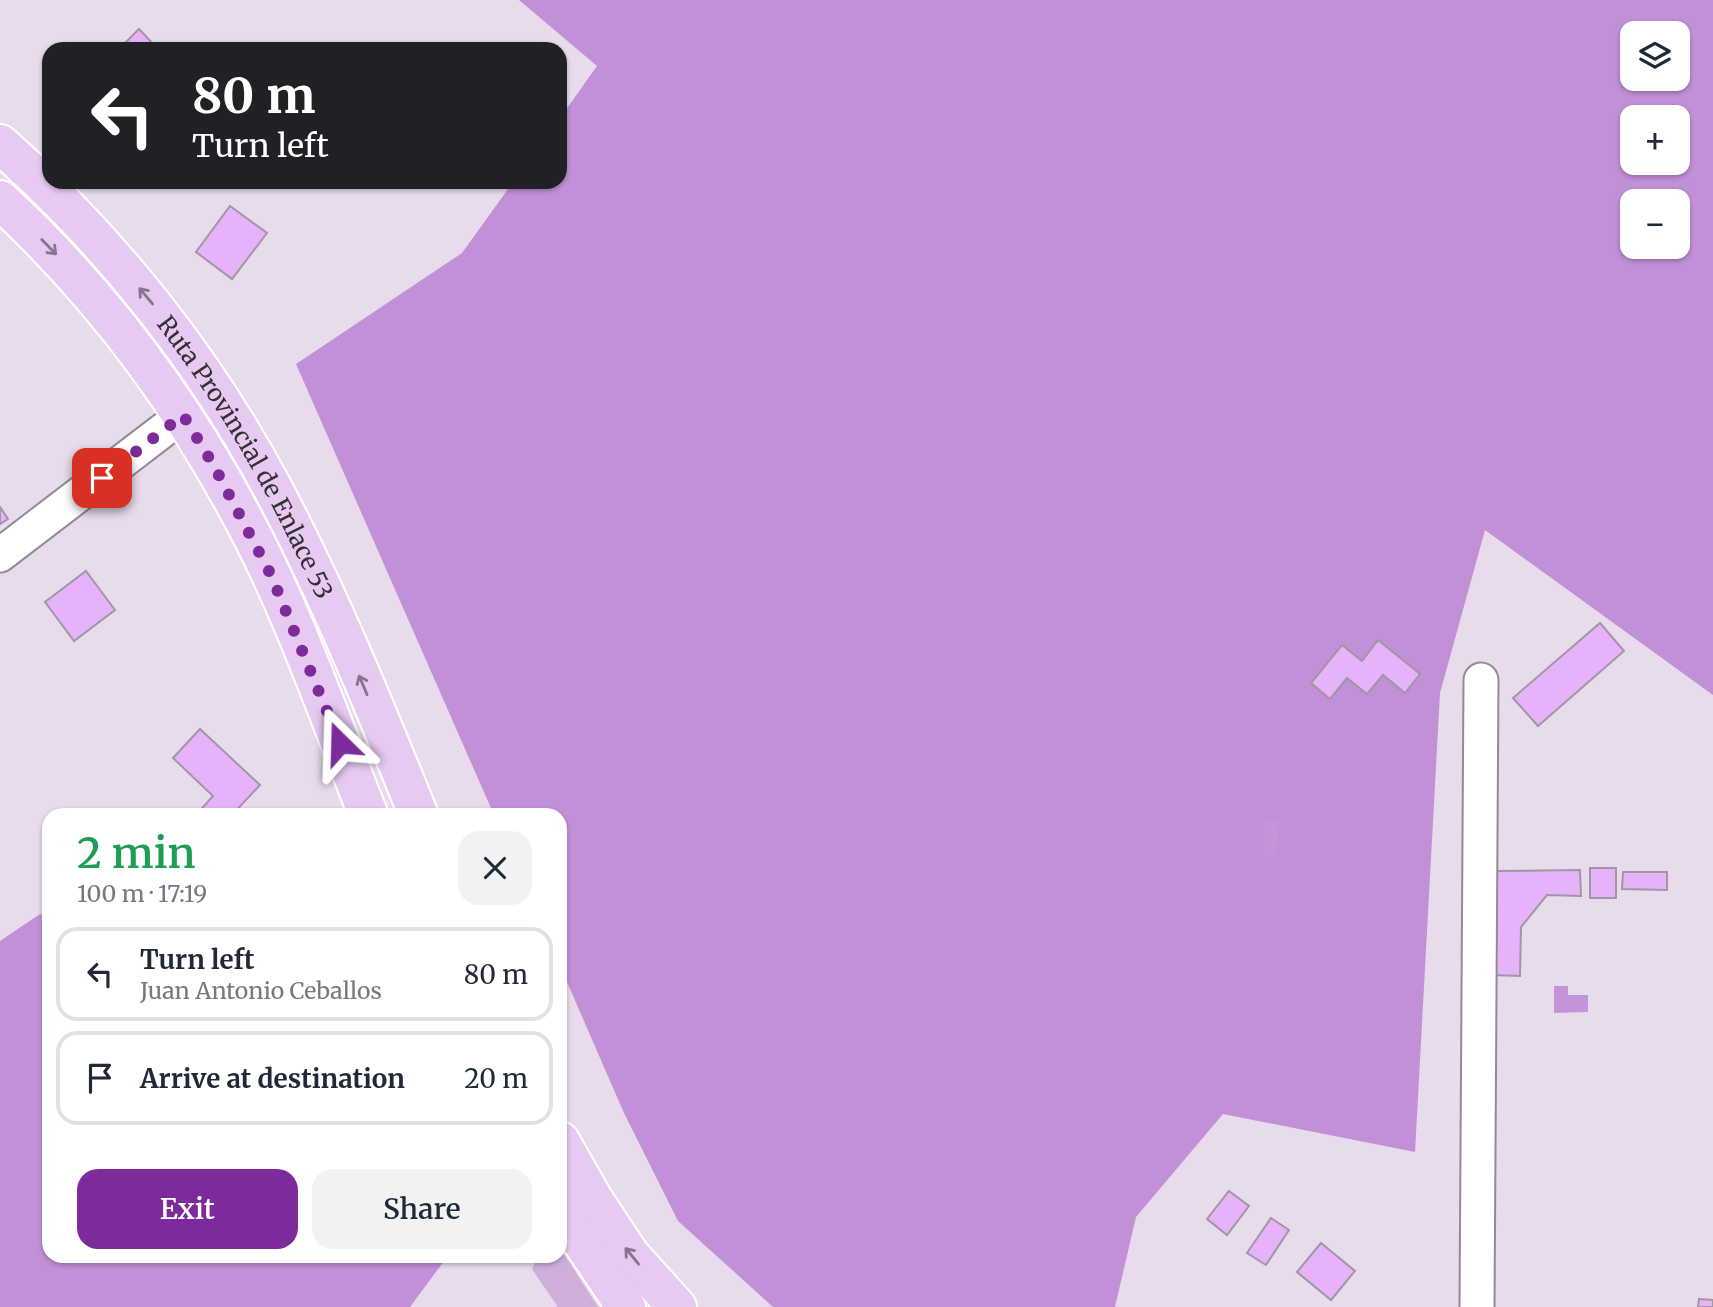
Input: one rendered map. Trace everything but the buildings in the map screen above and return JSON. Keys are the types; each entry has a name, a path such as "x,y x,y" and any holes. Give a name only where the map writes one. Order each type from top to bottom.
{"main road":[{"name":"Ruta Provincial de Enlace 53","path":"0,144 42,184"},
{"name":"Ruta Provincial de Enlace 53","path":"48,189 75,215 150,300 217,394 271,486 324,594 416,808"},
{"name":"Ruta Provincial de Enlace 53","path":"0,200 46,243 95,297 183,415 214,466 271,575 366,808"},
{"path":"567,1153 630,1255 677,1307"},
{"path":"567,1219 626,1307"}],"street":[{"path":"0,555 183,415"},
{"path":"1477,1307 1481,680"}],"shaded area":[{"path":"519,0 1713,0 1713,695 1485,530 1440,693 1415,1152 1223,1114 1136,1217 1115,1307 773,1307 678,1221 624,1113 567,982 567,808 491,808 296,364 462,253 508,189 567,189 567,108 597,66"},
{"path":"1265,820 1279,821 1277,855 1264,855"},
{"path":"42,915 42,1263 443,1263 410,1307 0,1307 0,941"},
{"path":"1554,986 1568,986 1568,995 1588,995 1588,1012 1554,1013"},
{"path":"567,1259 598,1307 558,1307 532,1269 535,1263 567,1263"}],"route":[{"path":"102,478 183,415 214,466 271,575 340,743"}]}
